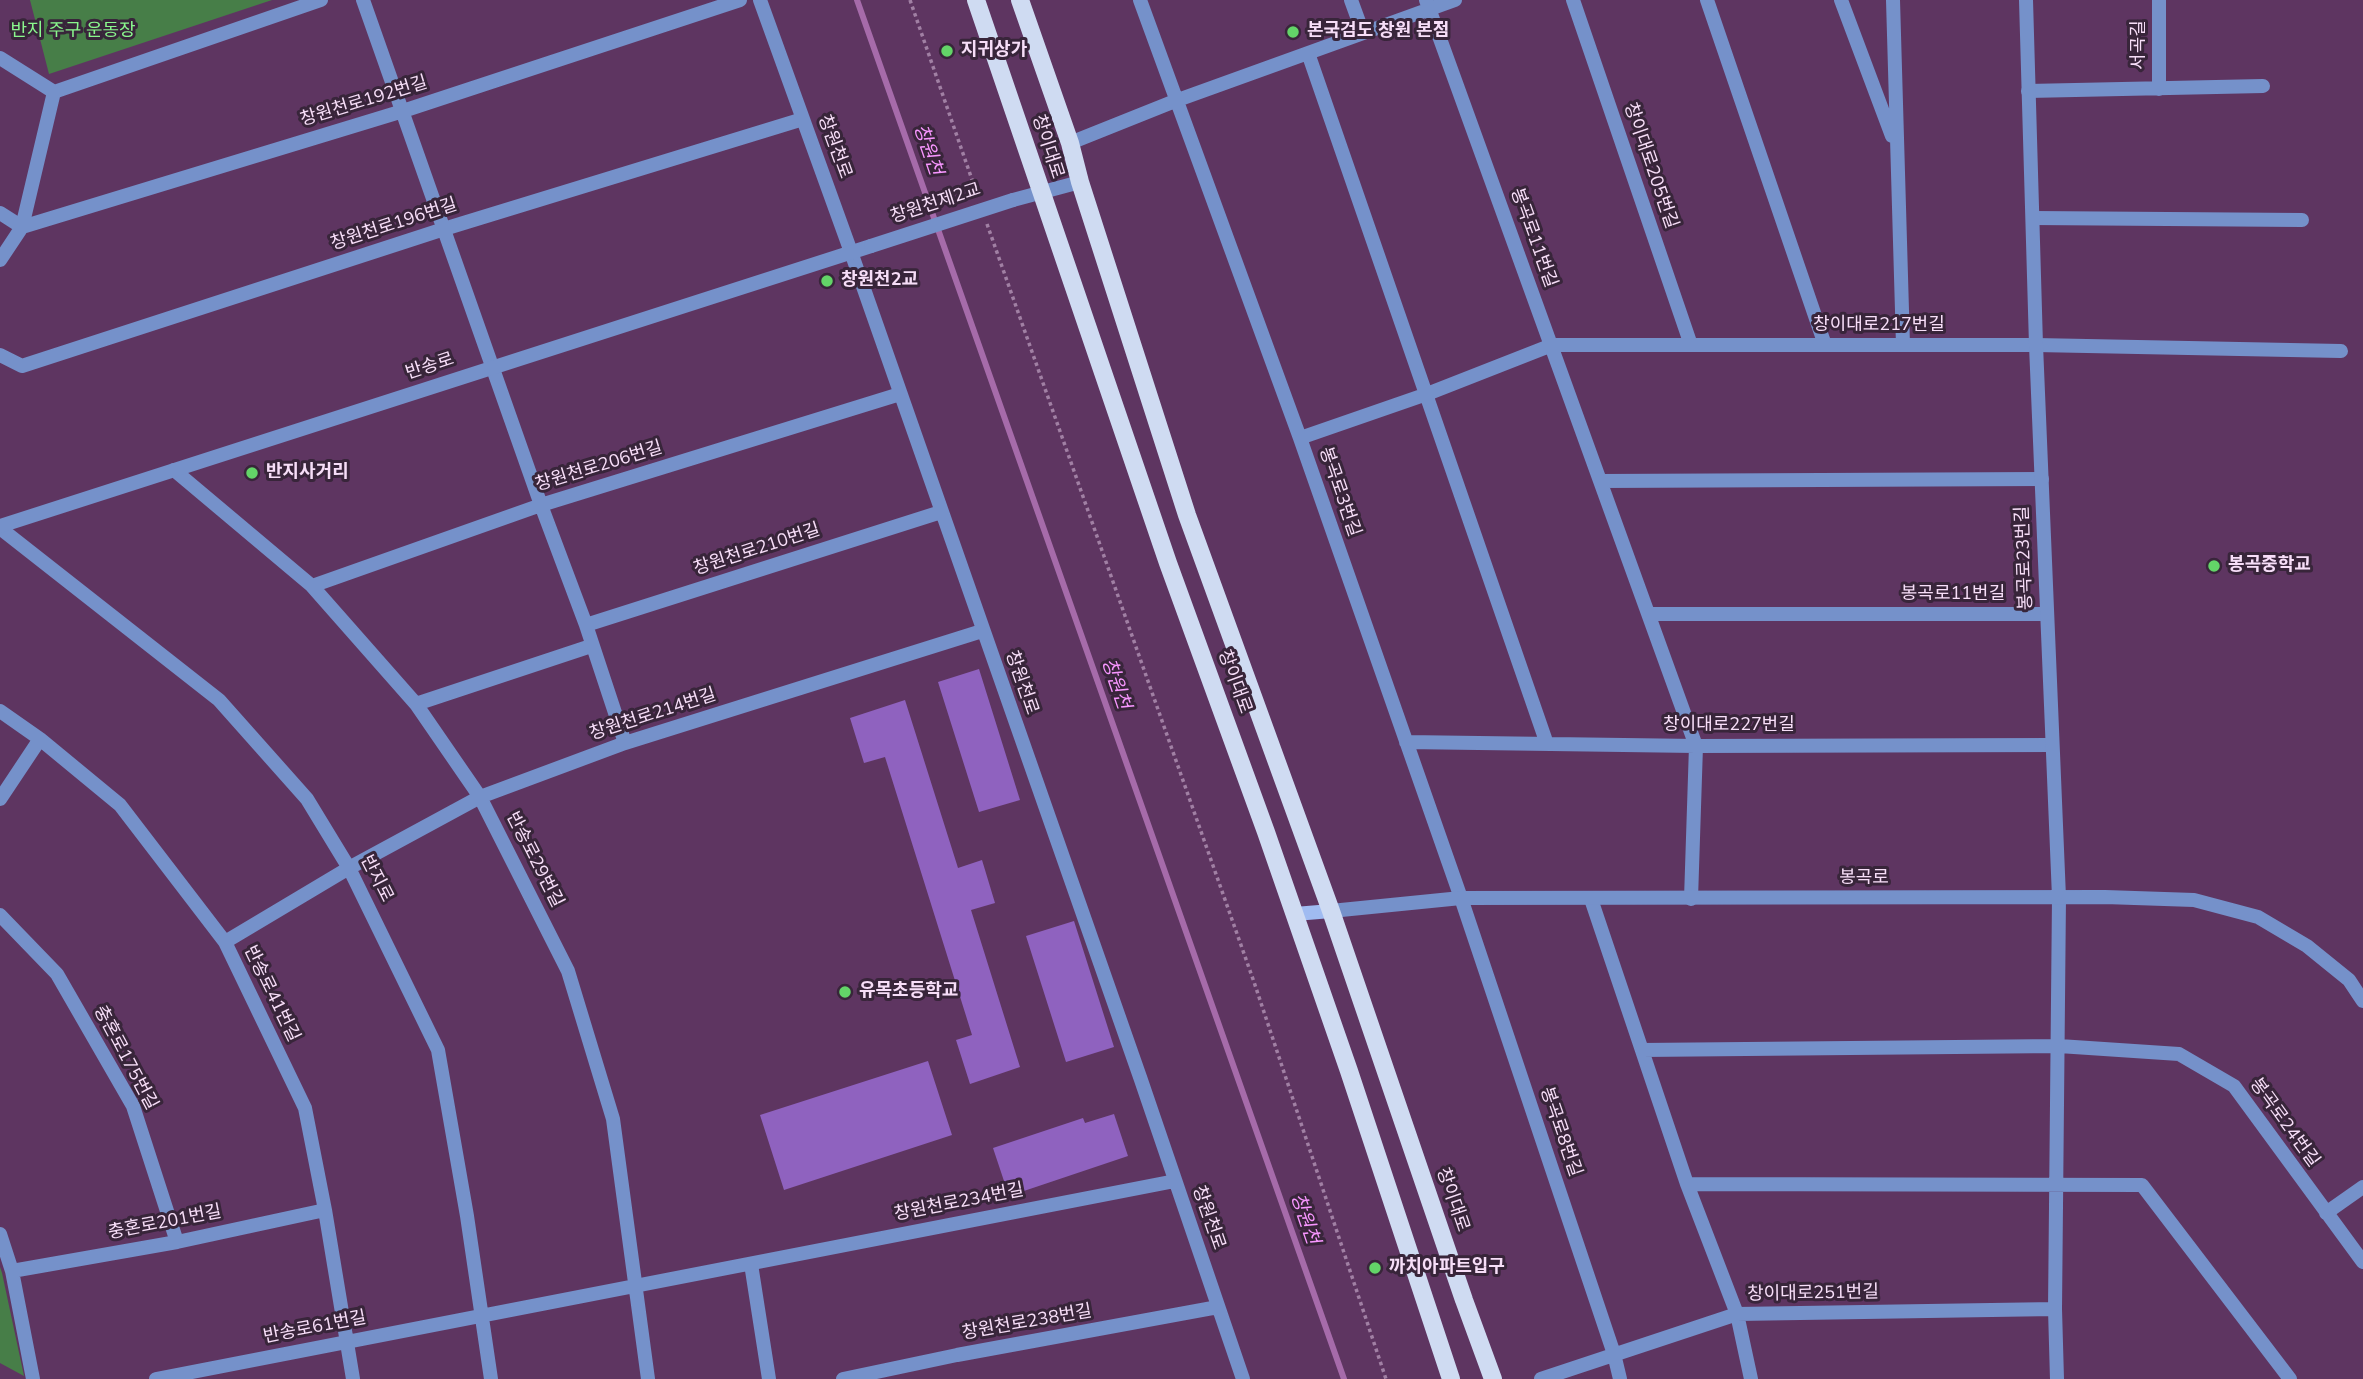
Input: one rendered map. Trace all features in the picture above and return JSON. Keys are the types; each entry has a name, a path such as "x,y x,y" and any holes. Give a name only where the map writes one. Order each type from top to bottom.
{"main road":[{"name":"창이대로","path":"976,0 1168,563 1294,914 1451,1379"},
{"name":"창이대로","path":"1020,0 1070,143 1080,182 1187,515 1331,911 1493,1379"},
{"path":"1294,914 1331,911"}],"street":[{"path":"54,92 321,0"},
{"path":"363,0 492,368 586,625 625,743"},
{"name":"창원천로192번길","path":"22,227 403,111 740,0"},
{"name":"창원천로","path":"760,0 851,252 1243,1379"},
{"name":"봉곡로3번길","path":"1140,0 1300,438 1461,898"},
{"path":"1351,0 1363,33"},
{"path":"1070,143 1175,101 1363,33 1428,5 1455,0"},
{"name":"창이대로205번길","path":"1573,0 1691,345"},
{"path":"1707,0 1825,345"},
{"path":"1841,0 1897,149"},
{"path":"1893,0 1903,345"},
{"name":"봉곡로23번길","path":"2026,0 2036,345 2059,897"},
{"name":"서곡길","path":"2159,0 2159,89"},
{"name":"봉곡로11번길","path":"1428,5 1696,746 1691,899"},
{"path":"1308,53 1547,744"},
{"path":"0,58 54,92"},
{"path":"2028,91 2263,86"},
{"path":"0,260 22,227 54,92"},
{"name":"창원천로196번길","path":"0,355 22,366 444,229 803,119"},
{"path":"1040,192 1080,182"},
{"name":"창원천제2교","path":"871,246 1040,192"},
{"path":"0,213 22,227"},
{"path":"2033,218 2302,220"},
{"name":"반송로","path":"0,527 871,246"},
{"name":"창이대로217번길","path":"1300,438 1427,394 1552,345 2036,345 2341,351"},
{"name":"창원천로206번길","path":"312,586 541,505 900,394"},
{"name":"반송로29번길","path":"174,470 312,586 416,704 480,797 568,971 613,1119 648,1379"},
{"path":"1601,481 2042,479"},
{"name":"창원천로210번길","path":"586,625 941,512"},
{"name":"반지로","path":"0,527 219,701 307,799 349,868 438,1050 467,1216 491,1379"},
{"name":"봉곡로11번길","path":"1649,614 2047,614"},
{"name":"창원천로214번길","path":"225,942 349,868 480,797 625,743 982,631"},
{"path":"416,704 591,646"},
{"name":"반송로41번길","path":"0,710 120,805 225,942 305,1108 353,1379"},
{"path":"0,799 40,739"},
{"name":"창이대로227번길","path":"1406,742 1696,746 2053,745"},
{"path":"2057,1379 2055,1309 2059,897"},
{"name":"봉곡로","path":"1331,911 1461,898 2059,897 2194,900 2258,917 2306,946 2349,980 2363,1001"},
{"name":"봉곡로8번길","path":"1461,898 1614,1354 1620,1379"},
{"path":"1591,899 1687,1184 1737,1314 1751,1379"},
{"name":"충혼로175번길","path":"0,915 57,974 133,1106 177,1242"},
{"path":"1642,1049 2059,1046"},
{"name":"봉곡로24번길","path":"2059,1046 2179,1054 2234,1086 2363,1262"},
{"name":"창원천로234번길","path":"481,1317 1175,1181"},
{"path":"1687,1184 2142,1185 2290,1379"},
{"path":"2326,1213 2363,1186"},
{"name":"충혼로201번길","path":"12,1271 177,1242 325,1210"},
{"path":"0,1234 12,1271 33,1379"},
{"path":"751,1264 769,1379"},
{"name":"창원천로238번길","path":"843,1379 1218,1307"},
{"name":"창이대로251번길","path":"1541,1379 1737,1314 2055,1309"},
{"name":"반송로61번길","path":"156,1379 348,1340 481,1317"}],"path":[{"path":"910,0 982,209"},
{"path":"986,221 1254,982 1386,1379"}],"green space":[{"name":"반지 주구 운동장","path":"30,0 272,0 49,74"},
{"path":"0,1267 2,1273 24,1376 0,1363"}],"building":[{"path":"979,669 1020,800 979,812 938,682"},
{"path":"905,700 958,868 982,860 995,903 971,910 1020,1067 970,1084 956,1040 972,1035 885,757 864,763 850,718"},
{"path":"1074,921 1114,1047 1066,1062 1026,936"},
{"path":"928,1061 952,1135 784,1190 760,1115"},
{"path":"1114,1114 1128,1156 1009,1196 993,1148 1083,1118 1085,1123"}],"waterway":[{"name":"창원천","path":"857,0 1344,1379"}],"place":[{"name":"본국검도 창원 본점","path":"1293,32"},
{"name":"지귀상가","path":"947,51"},
{"name":"창원천2교","path":"827,281"},
{"name":"반지사거리","path":"252,473"},
{"name":"봉곡중학교","path":"2214,566"},
{"name":"유목초등학교","path":"845,992"},
{"name":"까치아파트입구","path":"1375,1268"}]}
